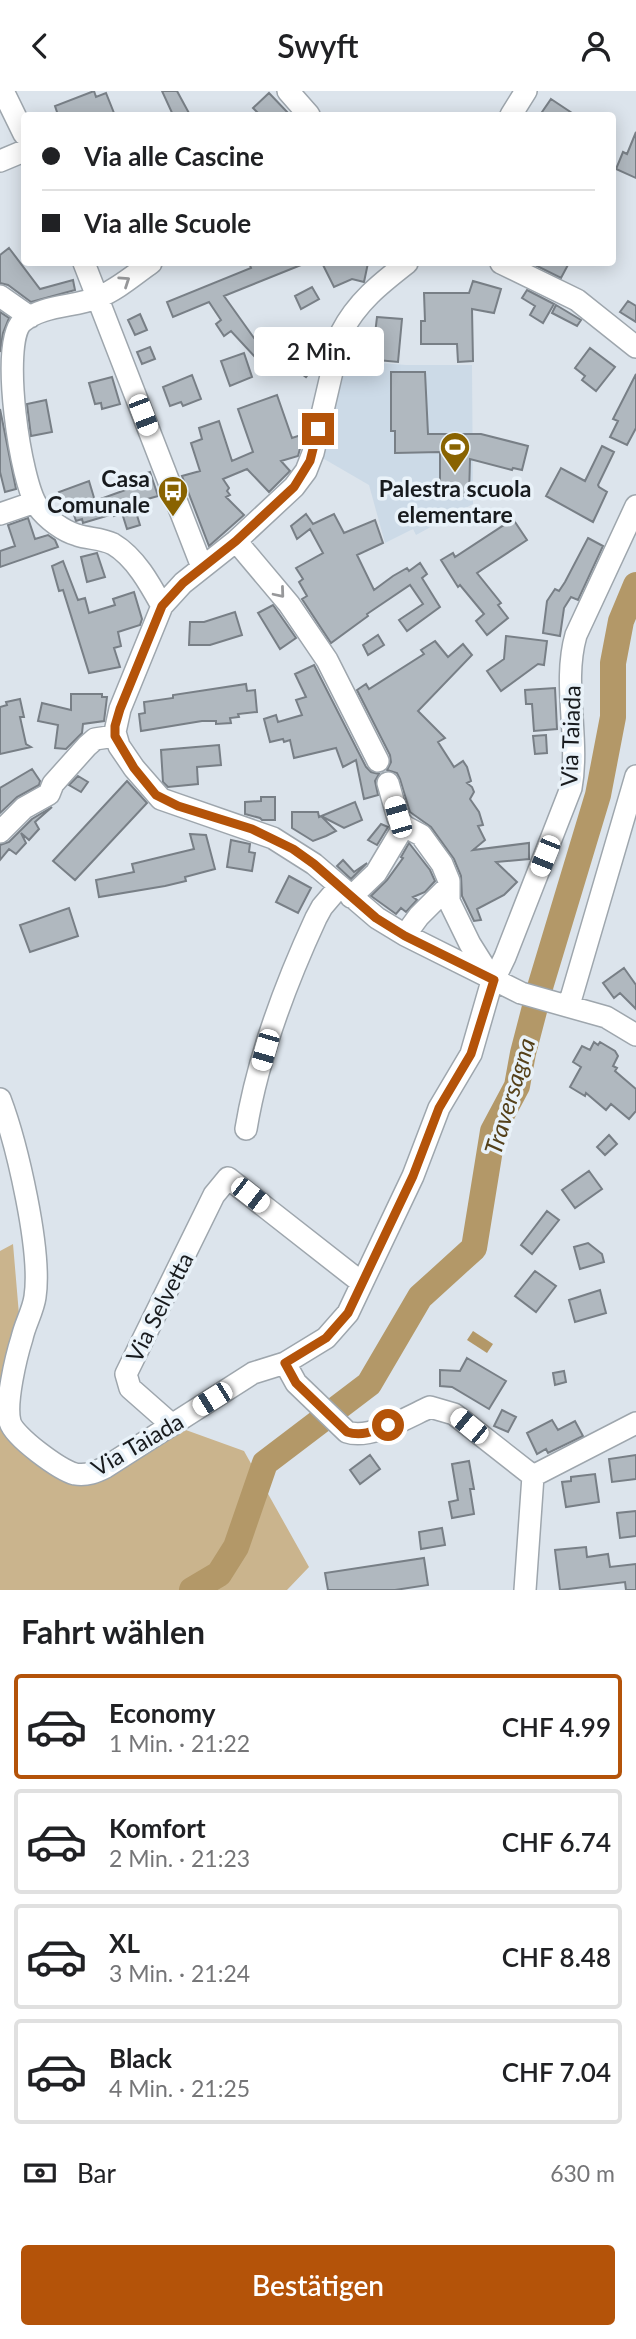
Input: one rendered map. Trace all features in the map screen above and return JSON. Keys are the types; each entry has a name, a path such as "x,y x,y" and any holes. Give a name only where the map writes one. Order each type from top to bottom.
{"street":[{"path":"3,91 21,128"},
{"path":"288,91 306,112"},
{"path":"513,112 526,91"},
{"path":"0,161 21,153"},
{"path":"85,266 202,567"},
{"path":"147,266 97,298 57,307 30,317 16,328 12,387 21,450 30,492 35,502 44,514 63,528 77,535 95,537 126,553 162,606"},
{"path":"403,266 366,296 341,333 313,453 306,471 294,487 236,541 202,567 162,606 120,709 115,736 134,768 156,795 178,806 273,838 314,864 376,918 405,936 521,993 606,1017 636,1035"},
{"path":"506,266 577,300 636,347"},
{"path":"0,296 30,317"},
{"path":"0,514 35,502"},
{"name":"Via Taiada","path":"5,1422 27,1443 66,1470 86,1474 106,1467 253,1373 285,1363 334,1331 348,1313 413,1176 439,1108 471,1054 494,980 571,788 574,761 572,657 576,635 636,506"},
{"path":"236,541 289,604 327,660 378,761"},
{"path":"0,832 24,808 49,794 53,784 95,739 115,736"},
{"path":"565,1004 636,776"},
{"path":"388,783 398,817 404,826 421,835 442,864 449,881 449,901 470,944 494,980"},
{"path":"246,1129 271,1028 316,918 345,892 381,867 404,826"},
{"path":"405,936 419,916 448,887"},
{"path":"0,1099 20,1172 37,1270 35,1299 21,1338 5,1422"},
{"name":"Via Selvetta","path":"172,1425 130,1388 125,1379 126,1374 214,1195 228,1178 362,1283"},
{"path":"285,1363 296,1383 347,1432 354,1435 368,1434 430,1407 440,1409 454,1414 533,1476"},
{"path":"533,1476 636,1423"},
{"path":"526,1590 533,1476"}],"shaded area":[{"path":"341,360 406,365 472,365 473,504 416,535 413,529 385,543 369,485 319,456"},
{"path":"13,1244 21,1338 9,1417 72,1473 172,1425 244,1451 309,1567 287,1590 0,1590 0,1251"},
{"path":"473,1331 493,1344 487,1353 467,1340"}],"building":[{"path":"94,91 96,97 106,93 114,112 57,112 55,106"},
{"path":"162,91 177,91 188,112 172,112"},
{"path":"269,93 287,112 257,112 253,108"},
{"path":"551,99 570,112 542,112"},
{"path":"636,132 636,178 616,169 623,152 627,154"},
{"path":"9,248 40,289 73,280 75,290 31,302 8,285 0,283 0,255"},
{"path":"250,266 299,266 224,296 254,338 259,335 265,346 285,361 275,372 255,357 231,331 224,336 216,324 221,320 209,302 173,317 167,302 251,268"},
{"path":"324,266 367,266 364,282 352,279 334,287"},
{"path":"537,266 567,266 561,278"},
{"path":"473,281 501,289 494,313 472,309 473,361 458,362 457,344 421,344 421,321 425,321 424,293 469,293"},
{"path":"312,287 319,299 301,309 295,296"},
{"path":"527,290 554,304 543,323 530,315 535,306 522,298"},
{"path":"628,301 636,306 636,322 620,312"},
{"path":"556,305 581,320 577,326 552,313"},
{"path":"0,312 9,318 0,352"},
{"path":"140,314 147,330 135,335 128,320"},
{"path":"377,317 402,319 398,362 367,359 369,333 375,334"},
{"path":"298,346 318,362 306,377 286,362"},
{"path":"150,347 155,359 142,364 137,352"},
{"path":"590,348 615,367 596,391 582,380 585,376 575,368"},
{"path":"244,353 252,377 230,386 221,361"},
{"path":"391,372 425,372 428,434 481,434 528,446 522,470 470,459 469,496 440,496 440,452 395,453 395,431 391,431"},
{"path":"636,374 636,428 627,445 610,437 618,421 613,419"},
{"path":"192,375 201,399 183,406 181,402 170,406 163,387"},
{"path":"112,377 120,404 102,409 101,403 95,404 89,383"},
{"path":"277,395 292,438 304,434 298,456 281,461 290,471 269,492 247,469 223,479 229,488 227,491 230,495 226,497 244,515 209,546 182,476 200,471 191,443 202,439 199,428 219,421 232,461 253,452 238,409"},
{"path":"46,400 52,432 31,436 27,404"},
{"path":"0,409 16,489 5,492 0,472"},
{"path":"602,446 614,452 598,485 607,492 593,522 546,496 561,468 585,481"},
{"path":"150,472 158,496 144,500 147,508 136,512 140,525 127,529 122,513 83,523 82,519 76,521 59,492 89,481 95,501 128,489 126,480"},
{"path":"306,514 313,524 334,514 344,533 375,520 383,543 357,555 374,590 393,576 407,568 409,571 420,563 427,574 422,578 440,607 407,631 399,620 423,604 410,585 331,643 302,599 307,596 299,582 303,579 296,568 323,553 310,529 297,539 291,526"},
{"path":"28,518 35,539 48,535 55,540 58,547 0,567 0,551 15,546 8,525"},
{"path":"513,519 527,540 477,573 501,603 498,605 508,618 487,635 476,621 484,614 460,585 458,587 441,560 453,553 455,557"},
{"path":"588,538 603,546 578,600 571,597 564,608 560,636 543,633 547,601 555,589 559,591 565,582"},
{"path":"97,553 105,577 87,582 81,557"},
{"path":"63,561 78,600 85,598 89,613 115,605 113,599 134,592 142,619 140,625 118,632 121,646 114,648 120,667 89,673 63,590 59,591 52,566"},
{"path":"273,605 296,638 280,649 258,613"},
{"path":"235,612 242,635 210,645 189,645 190,622 204,622"},
{"path":"378,635 384,645 368,655 363,645"},
{"path":"506,636 547,641 544,665 538,664 501,691 487,671 504,659"},
{"path":"435,641 448,657 463,644 472,655 418,711 445,738 438,742 454,767 463,761 467,767 471,781 467,783 474,792 470,799 479,812 483,825 478,826 485,840 473,850 529,843 529,859 496,862 517,882 504,895 477,909 481,920 474,921 462,896 461,876 454,859 431,827 410,812 397,773 387,770 391,762 390,755 357,690 366,684 369,689 424,654 421,650"},
{"path":"314,665 366,767 379,774 375,781 378,795 364,799 356,760 343,767 336,748 294,758 290,740 270,742 264,719 276,715 278,722 302,715 296,700 306,697 295,674"},
{"path":"246,684 247,691 255,690 257,712 238,714 239,717 230,718 231,723 202,721 141,731 139,714 145,713 144,702"},
{"path":"555,688 557,729 534,731 532,704 526,704 525,690"},
{"path":"71,694 102,694 102,697 107,697 104,721 83,724 82,733 66,749 55,748 58,725 38,721 42,703 71,710"},
{"path":"20,699 24,717 20,717 26,744 31,747 0,754 0,707 7,705 6,702"},
{"path":"546,735 547,753 535,754 533,736"},
{"path":"219,745 221,765 197,767 198,784 168,787 163,782 161,750"},
{"path":"32,769 40,781 39,785 17,797 0,813 0,788"},
{"path":"78,776 88,782 81,792 69,785"},
{"path":"127,781 147,803 75,880 53,861"},
{"path":"261,797 275,797 275,820 262,820 245,814 245,802 261,801"},
{"path":"355,802 362,820 344,828 321,816"},
{"path":"52,807 35,822 39,829 29,840 21,833 26,843 16,854 9,849 0,860 0,845 9,842 32,819"},
{"path":"292,812 318,812 319,817 336,831 313,841 292,828"},
{"path":"381,824 388,827 377,845 368,840"},
{"path":"190,834 206,835 215,869 185,877 186,881 99,897 96,880 134,872 132,864 194,849"},
{"path":"231,840 250,844 249,852 255,853 252,871 227,867"},
{"path":"409,843 435,881 425,892 413,897 417,900 406,912 401,908 396,914 371,896 403,858 401,857"},
{"path":"343,860 354,872 367,863 351,879 337,866"},
{"path":"289,876 311,888 298,913 276,902"},
{"path":"69,908 78,936 30,952 20,925"},
{"path":"624,968 636,985 636,1009 620,993 614,998 603,983"},
{"path":"594,1042 598,1045 600,1042 615,1051 618,1056 613,1066 617,1068 615,1071 636,1089 636,1111 629,1119 611,1104 606,1110 586,1093 585,1096 570,1087 581,1067 573,1062 582,1046 590,1050"},
{"path":"609,1135 617,1144 605,1155 597,1147"},
{"path":"589,1171 602,1189 575,1208 562,1190"},
{"path":"547,1211 559,1220 532,1254 521,1245"},
{"path":"588,1243 602,1254 604,1262 580,1269 574,1247"},
{"path":"535,1271 556,1286 536,1312 515,1296"},
{"path":"600,1290 606,1313 575,1322 569,1300"},
{"path":"467,1358 506,1381 489,1409 452,1387 440,1386 440,1370 460,1371"},
{"path":"564,1371 566,1382 555,1385 553,1373"},
{"path":"502,1410 516,1417 508,1432 494,1426"},
{"path":"552,1420 558,1430 575,1421 583,1436 548,1453 546,1449 537,1454 527,1433"},
{"path":"370,1455 380,1469 360,1484 350,1470"},
{"path":"636,1455 636,1479 612,1482 609,1459"},
{"path":"469,1461 474,1489 470,1489 474,1514 452,1518 449,1502 458,1500 452,1464"},
{"path":"595,1474 599,1502 566,1507 562,1482 571,1481 571,1477"},
{"path":"636,1511 636,1536 620,1538 617,1513"},
{"path":"442,1528 445,1545 421,1549 419,1532"},
{"path":"586,1547 587,1557 608,1554 610,1567 636,1564 636,1590 626,1590 625,1582 560,1590 555,1550"},
{"path":"424,1558 428,1585 395,1590 328,1590 325,1573"}],"waterway":[{"name":"Traversagna","path":"192,1590 219,1574 236,1547 265,1463 369,1384 420,1297 474,1248 493,1131 517,1086 541,984 598,795 613,717 613,663 621,621 636,585"}],"place":[{"name":"Palestra scuola elementare","path":"455,474"},
{"name":"Casa Comunale","path":"173,518"}],"route":[{"path":"318,429 306,471 294,487 236,541 183,583 162,606 120,709 115,736 124,755 156,795 178,806 273,838 314,864 376,918 405,936 494,980 471,1054 439,1108 413,1176 348,1313 326,1338 285,1363 296,1383 347,1432 354,1435 368,1434 388,1425"}]}
